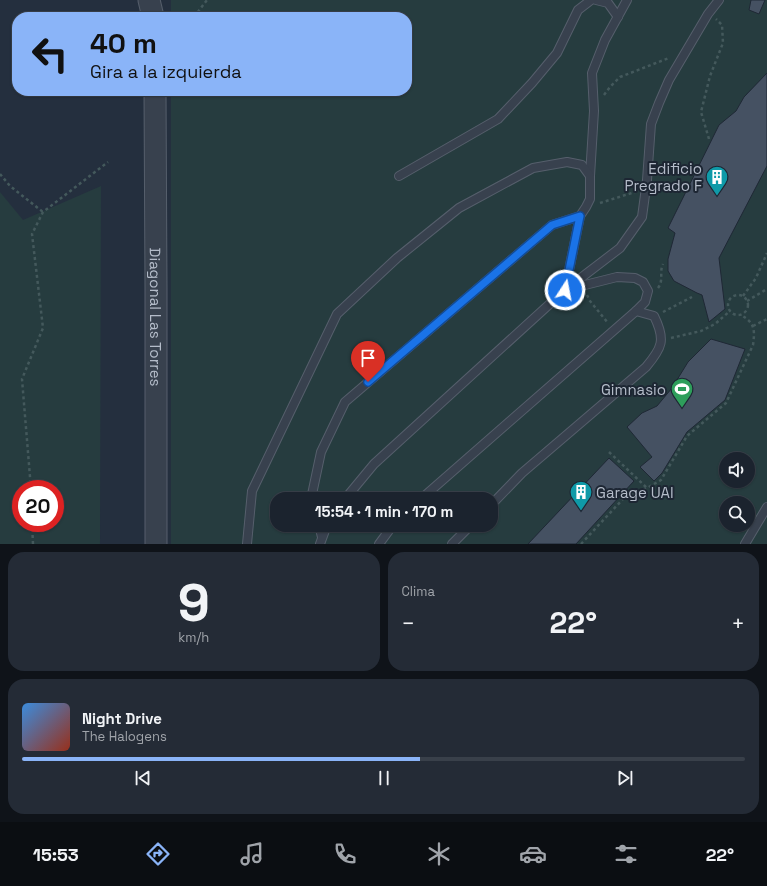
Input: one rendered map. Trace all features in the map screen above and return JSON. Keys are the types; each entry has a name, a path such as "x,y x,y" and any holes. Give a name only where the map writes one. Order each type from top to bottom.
{"street":[{"path":"149,0 153,12"},
{"path":"154,12 155,0"},
{"name":"Diagonal Las Torres","path":"155,96 156,544"}],"lane":[{"path":"399,176 498,119 532,83 557,53 578,10 591,0"},
{"path":"596,0 608,3 618,17"},
{"path":"565,290 580,216 590,199 594,111 592,74 605,40 627,0"},
{"path":"351,492 374,464 565,290 620,248 642,217 646,189 651,124 659,103 669,80 708,14 718,0"},
{"path":"247,544 252,491 337,314 397,258 459,208 533,168 567,162 582,165 590,176"},
{"path":"312,492 321,452 345,402 552,225 580,216"},
{"path":"429,492 636,311 645,302 648,291 643,282 635,278 617,276 565,290"},
{"path":"498,497 522,473 646,367 658,353 661,340 660,328 654,316 636,311"},
{"path":"745,544 767,507"},
{"path":"379,544 387,532"},
{"path":"452,544 464,532"}],"path":[{"path":"198,12 207,0"},
{"path":"708,14 718,20 722,25 723,38 723,43 710,76 701,112 709,140"},
{"path":"594,111 610,87 620,77 686,52"},
{"path":"30,480 22,379 43,328 32,234 43,212 108,162"},
{"path":"0,174 10,186 43,212"},
{"path":"586,207 646,189"},
{"path":"743,296 756,278 767,253"},
{"path":"648,291 659,288 661,283 661,268 663,264"},
{"path":"583,285 590,301 614,330"},
{"path":"747,301 767,289"},
{"path":"582,544 630,494 647,488 661,480 687,436 726,403 753,345 754,335 753,326 749,320 741,315 735,315 730,311 728,305 731,298 736,295 743,296 747,301 747,310 741,315"},
{"path":"654,316 692,297"},
{"path":"661,340 701,331 715,324 730,311"},
{"path":"753,326 767,319"},
{"path":"609,452 647,488"},
{"path":"32,532 33,544"}],"green space":[{"path":"171,0 767,0 767,544 171,544 171,96 412,96 412,12 171,12"},
{"path":"101,186 100,544 0,544 0,192 23,220"}],"building":[{"path":"751,0 765,0 759,14 749,10"},
{"name":"Edificio Pregrado F","path":"767,73 767,166 719,258 725,309 709,322 702,295 674,281 668,271 668,259 675,233 668,228 719,125 736,111 744,97"},
{"name":"Gimnasio","path":"711,339 745,349 725,400 687,432 662,473 654,481 640,467 652,457 627,427 642,413 657,406 672,388 688,362"},
{"name":"Garage UAI","path":"609,458 634,481 576,544 528,544"}],"place":[{"name":"Edificio Pregrado F","path":"717,196"},
{"name":"Gimnasio","path":"682,408"},
{"name":"Garage UAI","path":"581,512"}],"route":[{"path":"368,382 552,225 580,216 565,290"}]}
